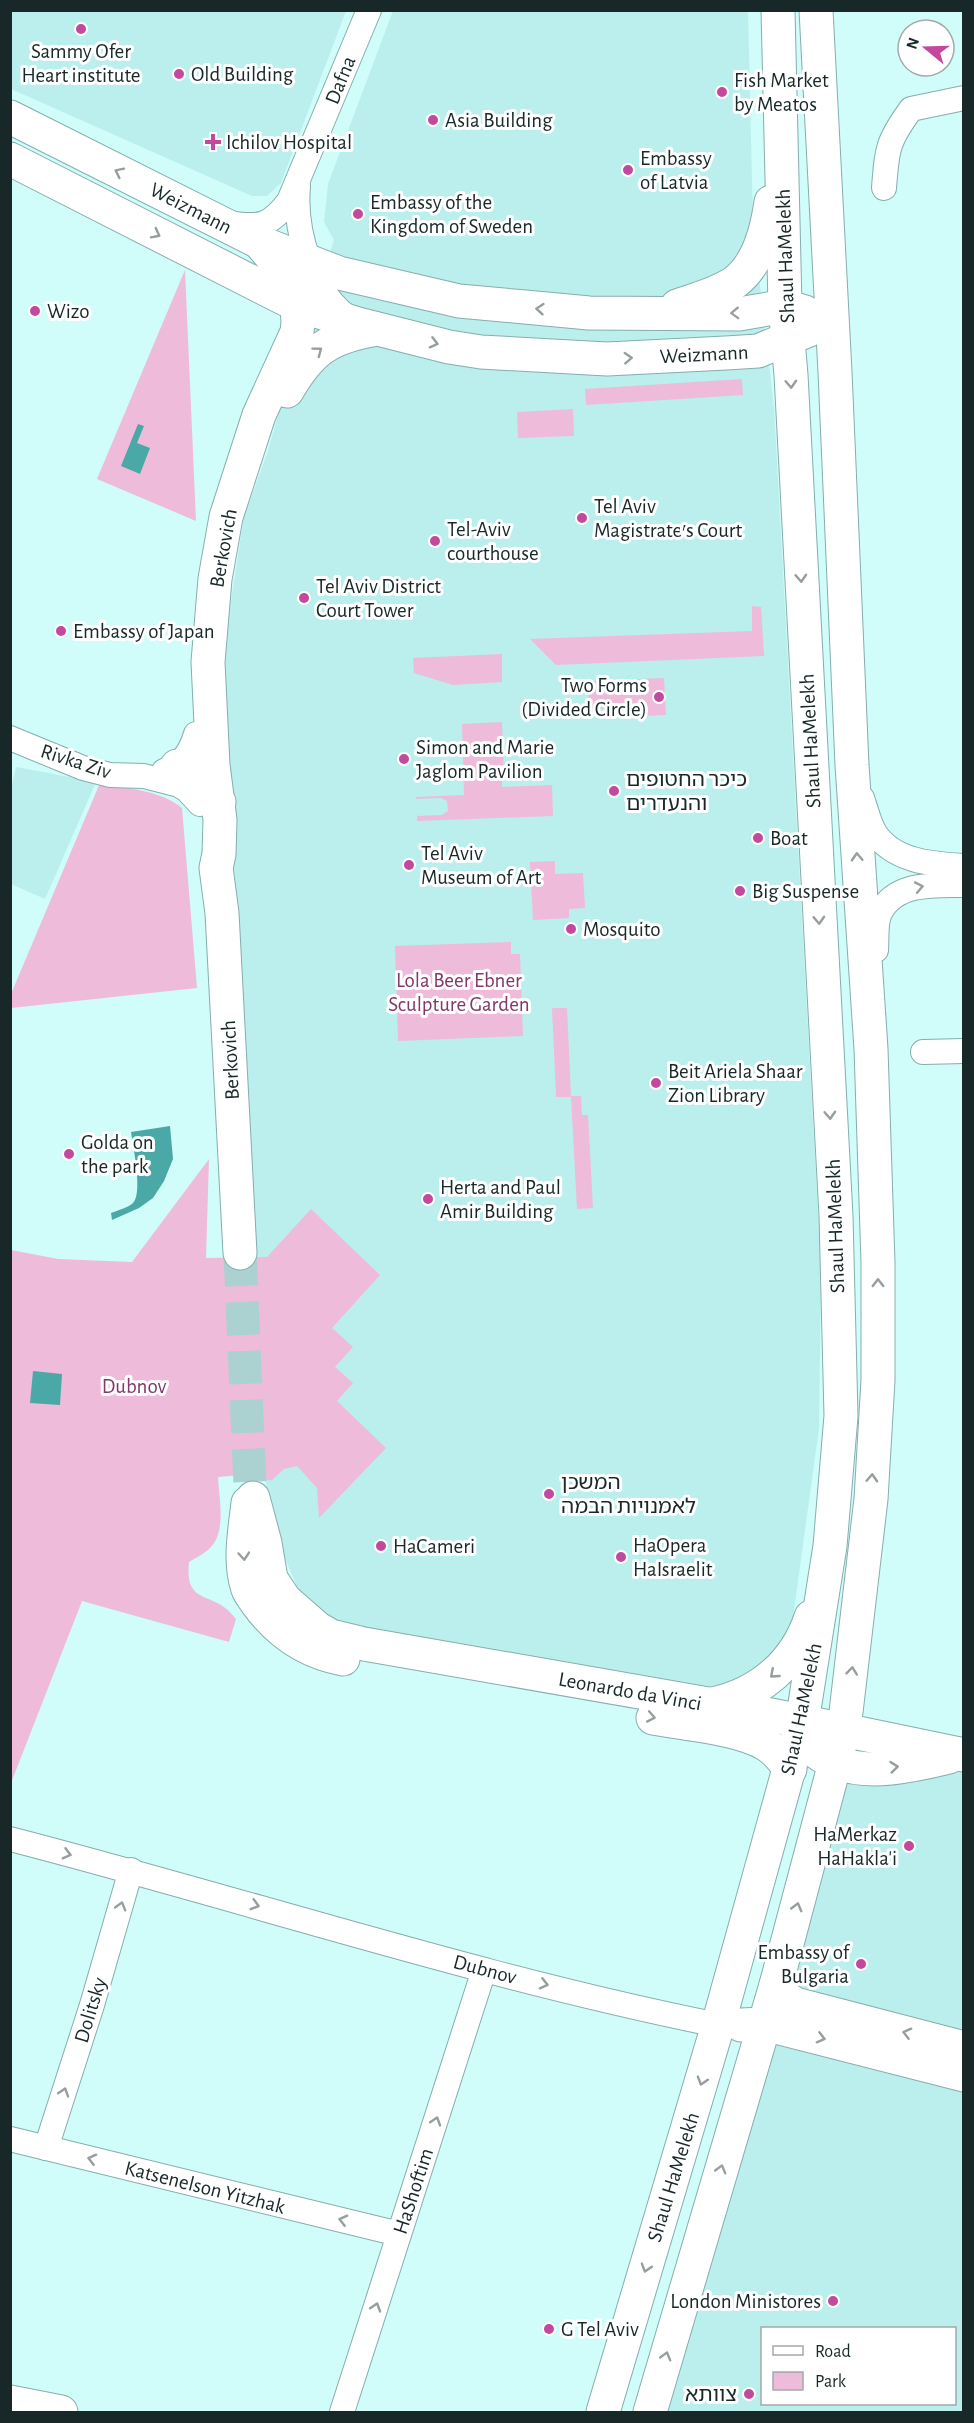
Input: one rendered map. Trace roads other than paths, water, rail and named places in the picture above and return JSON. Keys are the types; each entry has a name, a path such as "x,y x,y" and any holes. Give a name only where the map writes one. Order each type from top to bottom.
{"street":[{"name":"Dafna","path":"220,222 244,225 264,224 277,217 289,201 369,10"},
{"name":"Shaul HaMelekh","path":"603,2412 718,2025 802,1722 830,1546 841,1416 836,1216 789,338 785,306 778,10"},
{"name":"Shaul HaMelekh","path":"650,2412 776,1985 844,1730 871,1498 878,1380 878,1263 871,1048 852,765 816,10"},
{"path":"884,188 886,151 895,131 911,109 963,98"},
{"name":"Weizmann","path":"10,117 259,242 310,285 367,326 449,347 482,352 607,359 758,351 832,320"},
{"path":"657,312 712,294 734,283 758,252 767,233 781,126"},
{"name":"Weizmann","path":"10,159 310,285 339,273 459,301 589,313 739,314 785,306 832,320"},
{"name":"Dafna","path":"298,183 298,217 310,285"},
{"name":"Berkovich","path":"259,242 283,274 310,285"},
{"name":"Berkovich","path":"199,788 213,765 208,662 215,579 228,511 259,415 297,332 310,285"},
{"name":"Berkovich","path":"240,1253 222,913 216,868 219,854 199,788 193,661 199,578 210,516 243,414 283,327 310,285"},
{"path":"228,511 267,426 290,386 313,353 367,326"},
{"name":"Rivka Ziv","path":"10,738 83,768 110,775 144,776 199,788"},
{"path":"852,765 868,816 876,833 889,847 918,862 963,866"},
{"name":"Rivka Ziv","path":"144,776 170,782 187,790 199,788"},
{"path":"871,1048 879,914 890,901 906,890 933,885 963,885"},
{"path":"923,1052 963,1051"},
{"path":"251,1498 265,1543 271,1579 285,1600 294,1627"},
{"path":"709,1705 733,1700 750,1692 780,1669 796,1649 808,1626 830,1546"},
{"name":"Leonardo da Vinci","path":"294,1627 364,1644 802,1722 962,1755"},
{"name":"Leonardo da Vinci","path":"294,1627 326,1656 734,1733 767,1745 781,1756 790,1769"},
{"path":"802,1722 804,1736 814,1751 823,1758 861,1768 889,1769 962,1755"},
{"name":"Dubnov","path":"10,1839 131,1870 484,1970 718,2025 764,2024 963,2075"},
{"name":"Dolitsky","path":"46,2148 92,2005 131,1870"},
{"name":"HaShoftim","path":"342,2412 484,1970"},
{"path":"776,1985 783,1996 795,2004 963,2048"},
{"name":"Katsenelson Yitzhak","path":"10,2139 399,2234"},
{"path":"10,2402 61,2412"}],"tunnel":[{"path":"240,1253 250,1486 248,1498"}],"place":[{"name":"Sammy Ofer Heart institute","path":"81,29"},
{"name":"Old Building","path":"179,74"},
{"name":"Fish Market by Meatos","path":"722,92"},
{"name":"Asia Building","path":"433,120"},
{"name":"Ichilov Hospital","path":"213,142"},
{"name":"Embassy of Latvia","path":"628,170"},
{"name":"Embassy of the Kingdom of Sweden","path":"358,214"},
{"name":"Wizo","path":"35,311"},
{"name":"Tel Aviv Magistrate׳s Court","path":"582,518"},
{"name":"Tel-Aviv courthouse","path":"435,541"},
{"name":"Tel Aviv District Court Tower","path":"304,598"},
{"name":"Embassy of Japan","path":"61,631"},
{"name":"Two Forms (Divided Circle)","path":"659,697"},
{"name":"Simon and Marie Jaglom Pavilion","path":"404,759"},
{"name":"כיכר החטופים והנעדרים","path":"614,791"},
{"name":"Boat","path":"758,838"},
{"name":"Tel Aviv Museum of Art","path":"409,865"},
{"name":"Big Suspense","path":"740,891"},
{"name":"Mosquito","path":"571,929"},
{"name":"Beit Ariela Shaar Zion Library","path":"656,1083"},
{"name":"Golda on the park","path":"69,1154"},
{"name":"Herta and Paul Amir Building","path":"428,1199"},
{"name":"המשכן לאמנויות הבמה","path":"549,1494"},
{"name":"HaCameri","path":"381,1546"},
{"name":"HaOpera HaIsraelit","path":"621,1557"},
{"name":"HaMerkaz HaHakla'i","path":"909,1846"},
{"name":"Embassy of Bulgaria","path":"861,1964"},
{"name":"London Ministores","path":"833,2301"},
{"name":"G Tel Aviv","path":"549,2329"},
{"name":"צוותא","path":"749,2394"}],"park label":[{"name":"Lola Beer Ebner Sculpture Garden","path":"459,992"}]}
